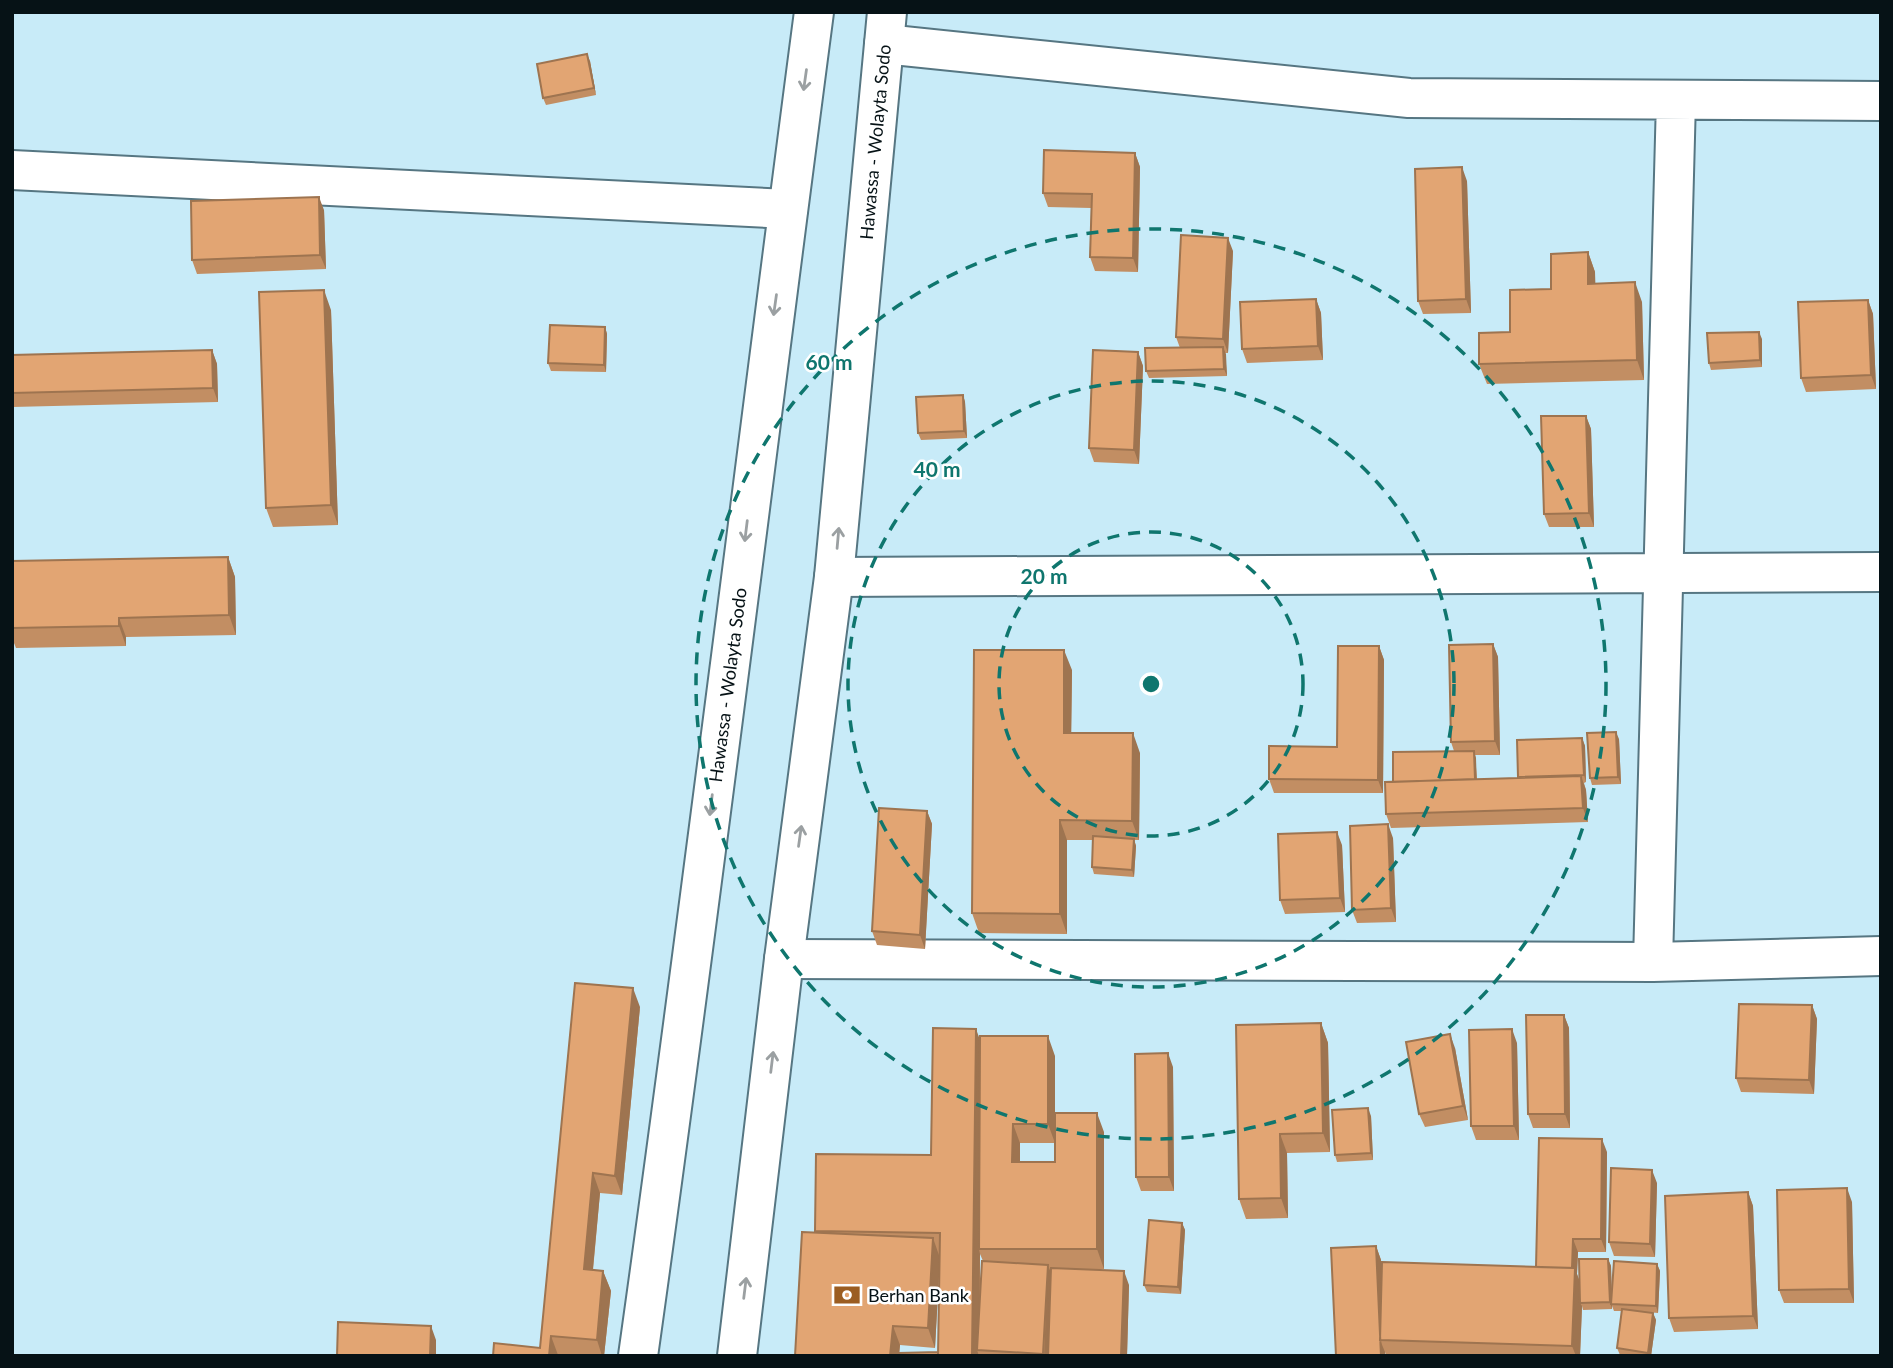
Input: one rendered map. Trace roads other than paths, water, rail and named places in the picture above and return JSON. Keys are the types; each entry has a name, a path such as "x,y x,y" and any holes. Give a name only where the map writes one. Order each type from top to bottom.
{"street":[{"name":"Hawassa - Wolayta Sodo","path":"638,1356 814,12"},
{"name":"Hawassa - Wolayta Sodo","path":"737,1356 784,959 834,577 886,28"},
{"path":"886,28 1409,98 1881,101"},
{"path":"1653,962 1676,100"},
{"path":"12,170 788,209"},
{"path":"834,577 1881,572"},
{"path":"784,959 1653,962 1881,957"}],"place":[{"name":"Berhan Bank","path":"847,1295"}]}
